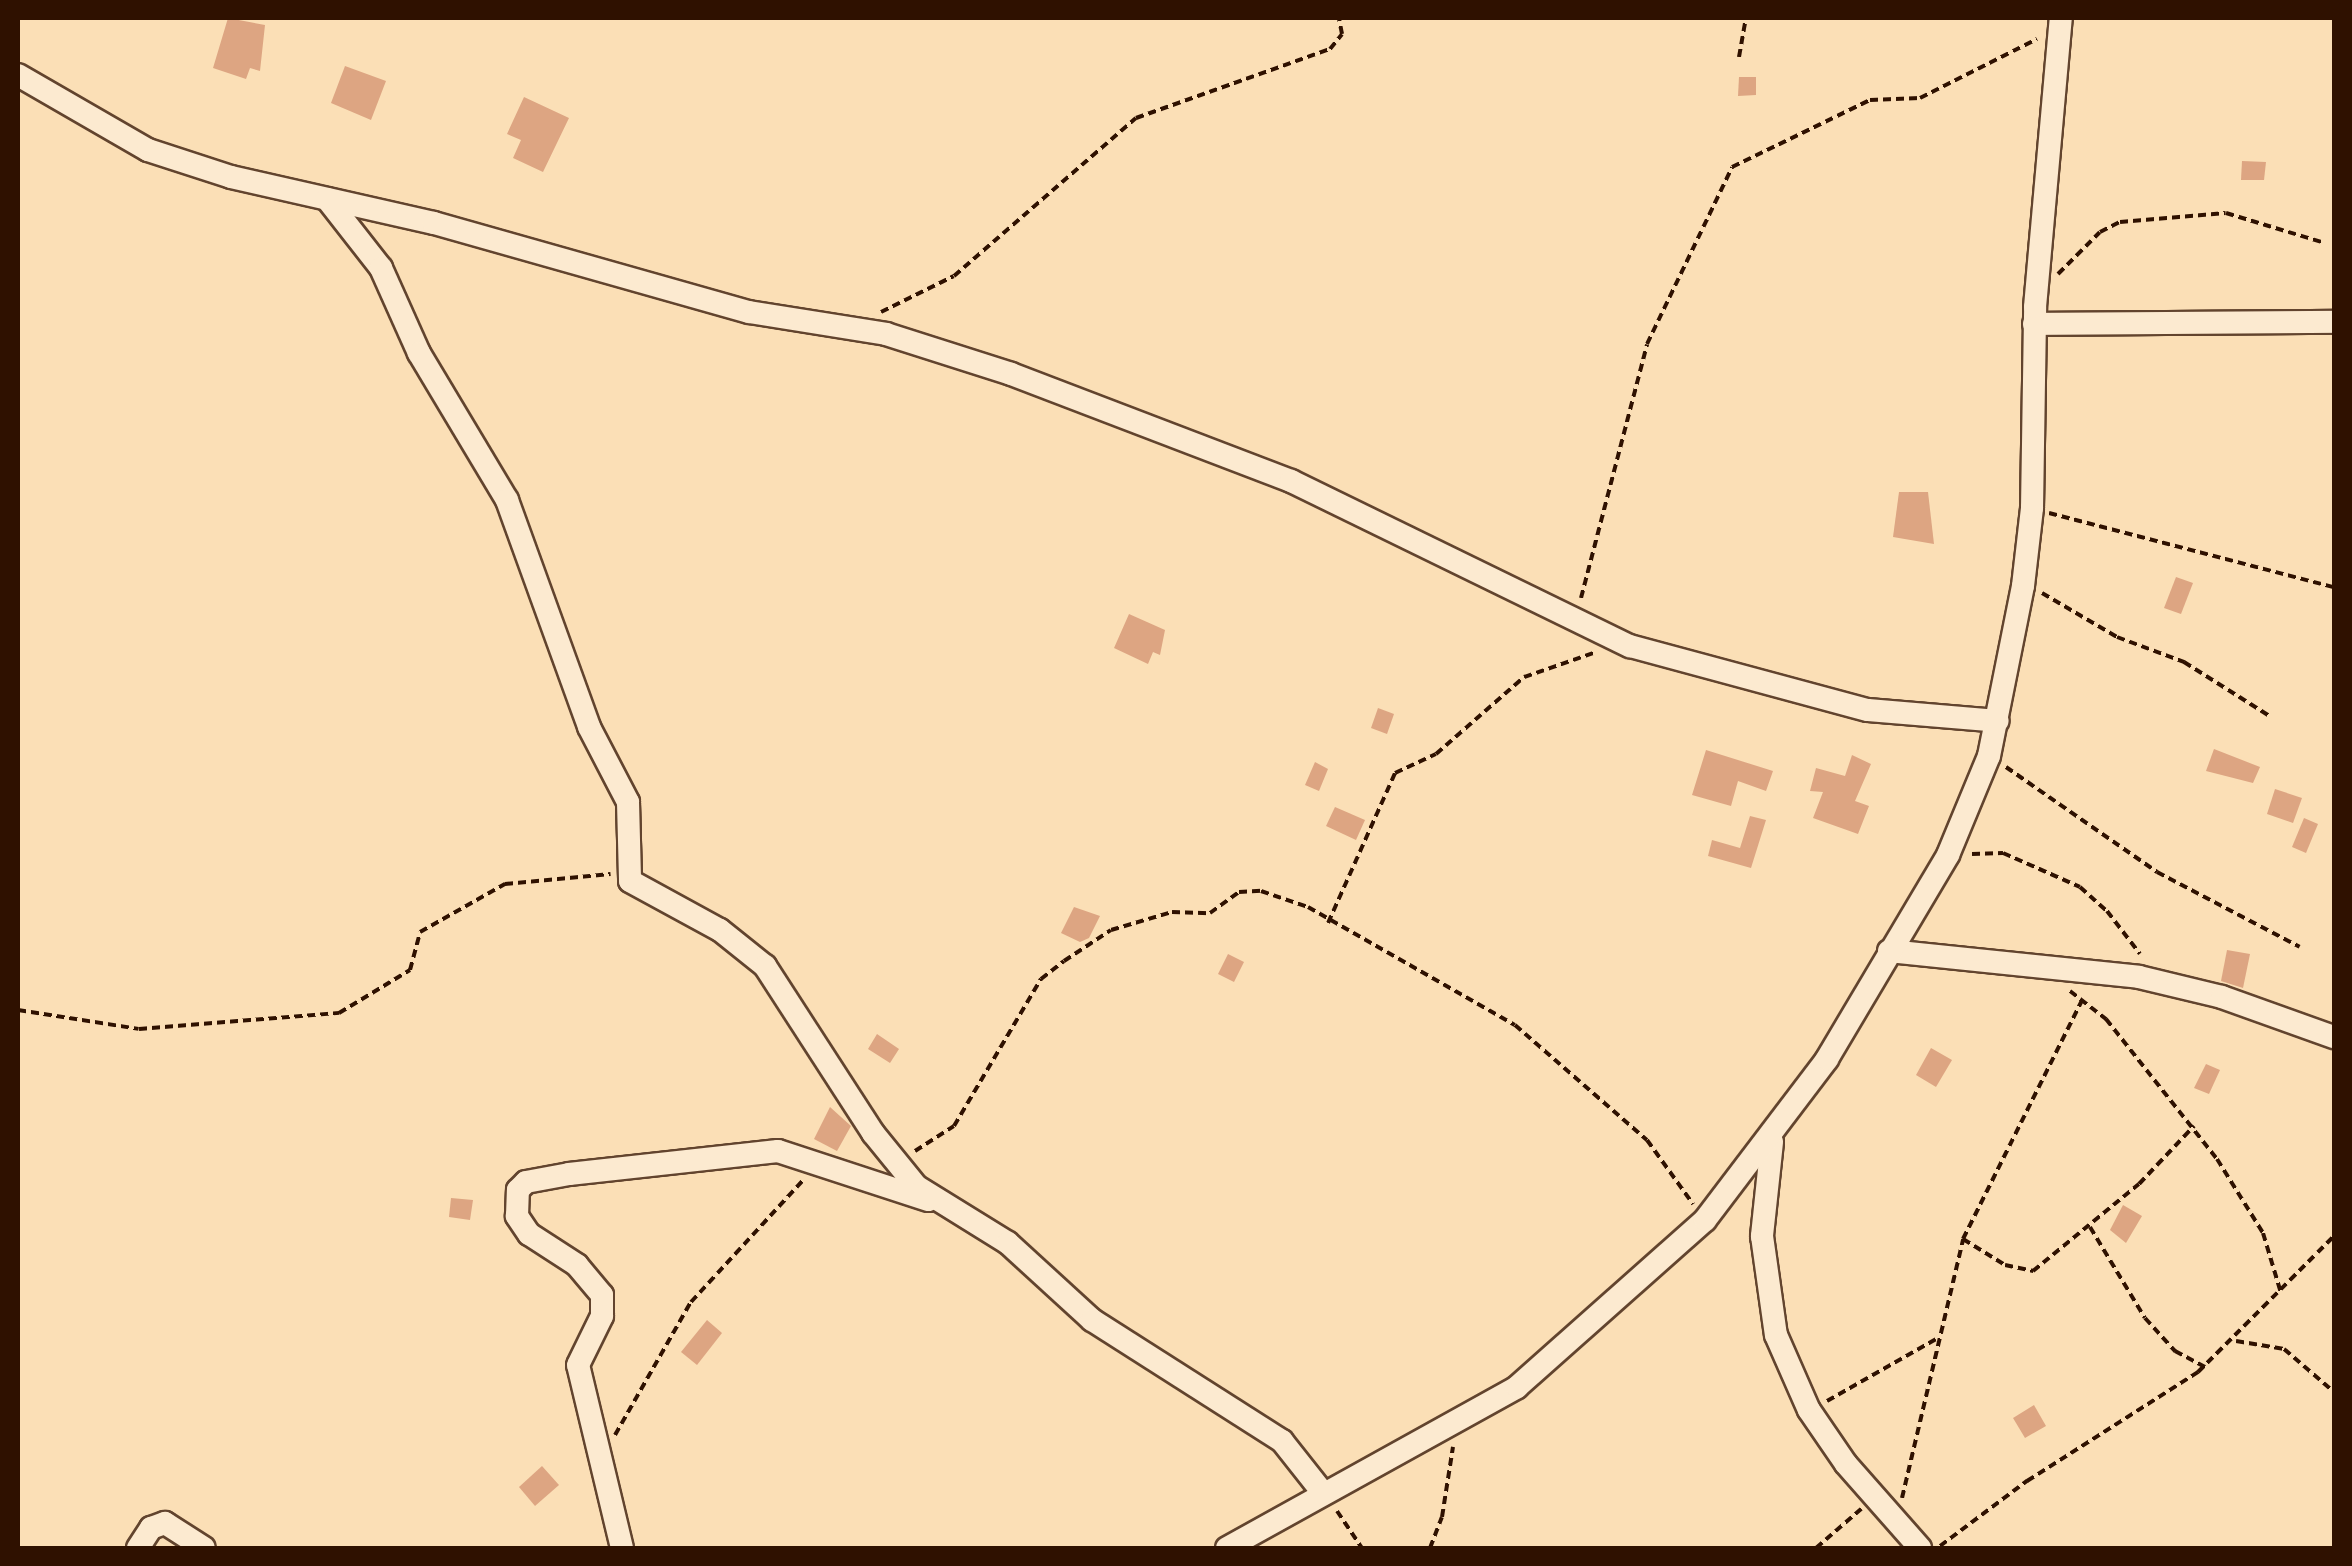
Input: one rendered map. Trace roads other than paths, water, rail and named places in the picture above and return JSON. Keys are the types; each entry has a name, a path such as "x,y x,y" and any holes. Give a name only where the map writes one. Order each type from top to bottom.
{"street":[{"path":"1227,1548 1454,1423 1556,1356 1705,1220 1772,1138 1948,855 1989,756 2023,586 2032,508 2034,324 2060,24"},
{"path":"18,75 148,150 749,312 855,326 1011,374 1291,481 1630,646 1868,710 1998,721"},
{"path":"327,198 381,268 418,353 508,500 589,727 628,802 626,872 658,902 720,930 765,966 892,1157 936,1203"},
{"path":"2034,324 2334,322"},
{"path":"1890,952 2170,985 2334,1037"},
{"path":"1772,1138 1763,1195 1765,1288 1776,1335 1809,1410 1895,1525 1920,1548"},
{"path":"622,1548 603,1456 578,1365 602,1316 602,1295 577,1265 529,1234 517,1216 518,1190 555,1176 778,1151 936,1203 1008,1243 1092,1320 1282,1441 1323,1493"},
{"path":"138,1548 151,1528 164,1524 204,1548"}]}
